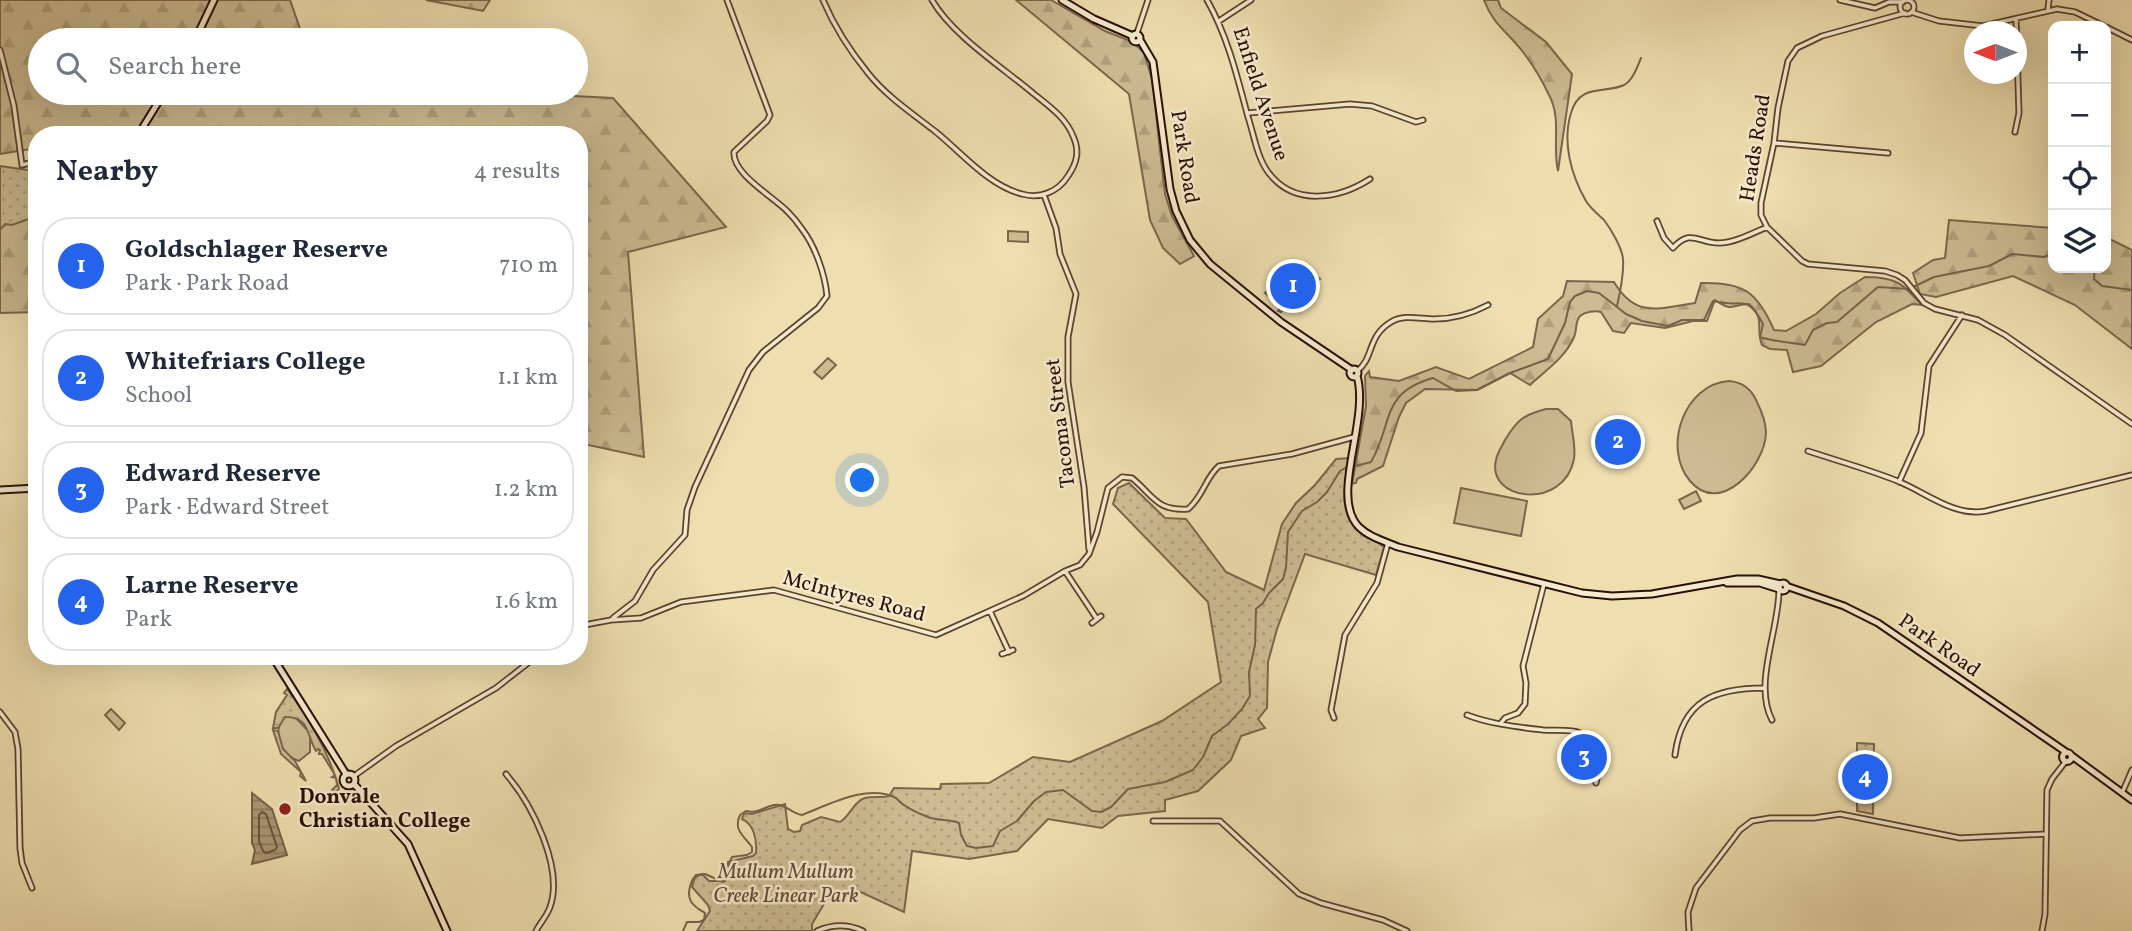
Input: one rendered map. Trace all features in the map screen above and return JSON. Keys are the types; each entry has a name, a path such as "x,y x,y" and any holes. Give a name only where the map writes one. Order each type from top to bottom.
{"street":[{"path":"201,28 214,0"},
{"path":"611,620 635,601 653,570 685,535 687,510 695,487 749,370 763,352 817,308 827,296 820,266 804,232 789,212 734,161 734,152 770,115 727,0"},
{"path":"823,0 849,46 878,85 1001,185 1027,195 1044,195 1064,183 1077,159 1077,148 1070,129 1049,106 953,26 932,0"},
{"path":"1062,0 1094,19 1137,36 1148,0"},
{"name":"Enfield Avenue","path":"1207,0 1227,41 1259,154 1267,171 1293,192 1313,197 1328,197 1353,190 1370,179"},
{"path":"1219,21 1251,0"},
{"path":"1840,0 1875,8 1892,2 1905,3 1912,10 1938,21 1975,26 2016,19 2050,9 2075,12 2093,21"},
{"path":"2050,9 2051,0"},
{"path":"1905,3 1905,13"},
{"path":"1898,16 1905,3"},
{"name":"Heads Road","path":"1912,10 1822,36 1793,52 1784,69 1774,143 1761,202 1761,215 1767,227 1808,264 1885,271 1905,280 1916,294 1932,307 1978,320 2020,344 2132,424"},
{"path":"2015,132 2018,113 2016,19"},
{"path":"2111,30 2132,40"},
{"name":"Park Road","path":"1137,36 1153,62 1170,190 1176,211 1190,240 1210,264 1281,322 1355,372 1361,403 1347,503 1356,525 1368,534 1388,542 1582,593 1612,596 1652,594 1696,586 1760,583 1795,589 1844,606 1878,623 2067,757"},
{"path":"0,50 14,106 22,165 28,163"},
{"path":"1248,113 1350,104 1372,106 1416,122 1423,120"},
{"path":"144,126 157,105"},
{"path":"1774,143 1888,153"},
{"name":"Tacoma Street","path":"1044,195 1056,228 1060,254 1076,294 1068,337 1068,382 1075,415 1089,528 1089,554"},
{"path":"1657,221 1664,238 1673,248 1684,238 1693,237 1720,243 1767,227"},
{"path":"1355,372 1366,362 1372,340 1392,321 1402,318 1453,317 1477,311 1488,305"},
{"path":"1899,482 1921,433 1929,366 1962,315"},
{"path":"1089,554 1108,488 1122,477 1132,478 1154,501 1167,509 1188,509 1198,501 1211,473 1219,466 1292,454 1348,437 1357,437"},
{"path":"1808,451 1899,482 1950,507 1977,513 2132,475"},
{"path":"0,490 28,488"},
{"path":"1089,528 1097,532"},
{"path":"1334,718 1331,710 1345,635 1377,583 1388,542"},
{"name":"McIntyres Road","path":"588,624 641,618 681,602 774,590 936,635 1023,596 1080,565 1089,554"},
{"path":"1065,571 1099,618 1092,623"},
{"path":"1502,723 1518,713 1525,704 1527,684 1523,666 1544,584"},
{"path":"1772,720 1767,708 1765,688 1782,588"},
{"path":"990,611 1011,651 1002,654"},
{"path":"278,665 346,774 355,776"},
{"path":"447,931 408,844 354,784 355,776 396,746 496,688 525,665"},
{"path":"1675,755 1681,727 1701,702 1732,689 1765,688"},
{"path":"0,712 15,732 18,749 20,848 22,863 32,888"},
{"path":"1466,715 1585,735 1591,742 1599,767 1597,783"},
{"path":"2042,931 2045,914 2047,790 2067,757 2132,800"},
{"path":"2122,793 2132,770"},
{"path":"346,774 343,778 345,784 354,784"},
{"path":"506,774 529,807 551,866 555,885 550,909 536,931"},
{"path":"1680,931 1688,930 1689,907 1699,883 1740,830 1752,821 1837,814 1890,822 1960,838 2046,834"},
{"path":"1153,821 1220,821 1299,894 1383,920 1407,931"},
{"path":"817,929 839,925 863,931"}],"green space":[{"path":"0,0 290,0 300,28 28,28 28,105 588,105 588,97 613,98 726,227 628,252 644,457 588,445 588,126 28,126 28,149 0,154"},
{"path":"426,0 490,0 483,11"},
{"path":"1016,0 1051,0 1105,31 1133,42 1144,53 1152,79 1165,194 1172,216 1194,256 1180,264 1163,248 1150,220 1129,94"},
{"path":"1484,0 1498,0 1501,8 1546,42 1572,74 1558,171 1553,104 1530,62 1496,22"},
{"path":"0,166 28,170 28,219 12,225 5,224 0,230"},
{"path":"28,211 28,312 0,313 0,228"},
{"path":"1949,220 2048,228 2048,273 2111,273 2111,240 2132,250 2132,349 2075,305 2013,276 1936,297 1920,294 1913,273 1933,260 1945,258"},
{"path":"1008,231 1028,232 1028,242 1008,241"},
{"path":"1300,263 1320,279 1281,312 1278,311 1281,305 1265,293"},
{"path":"1865,277 1884,278 1898,283 1922,305 1912,304 1876,322 1821,366 1793,372 1787,350 1770,349 1762,345 1759,319 1749,304 1729,307 1715,300 1707,321 1693,321 1665,328 1631,323 1624,333 1613,331 1601,312 1585,313 1578,318 1574,337 1566,351 1530,385 1510,373 1477,390 1425,389 1406,403 1383,466 1352,484 1366,406 1365,376 1369,371 1370,377 1399,381 1436,367 1469,379 1533,347 1538,319 1563,296 1567,281 1614,282 1631,302 1649,308 1695,303 1701,283 1728,284 1755,298 1774,330 1786,331 1816,314 1840,293"},
{"path":"828,358 836,365 822,379 814,372"},
{"path":"1729,381 1743,385 1752,394 1765,425 1764,446 1758,459 1739,483 1714,493 1702,491 1690,481 1682,467 1678,436 1682,420 1700,393 1713,385"},
{"path":"1546,409 1558,409 1571,421 1574,459 1567,476 1556,487 1542,493 1514,491 1503,484 1496,474 1497,455 1517,423 1526,416"},
{"name":"Mullum Mullum Creek Linear Park","path":"1350,458 1345,507 1360,532 1384,547 1376,575 1305,554 1277,629 1268,662 1267,708 1258,719 1265,728 1241,736 1231,760 1198,791 1165,800 1165,811 1118,816 1102,828 1048,819 1017,851 969,859 912,851 904,912 854,889 827,899 812,924 812,931 697,931 710,911 692,887 695,877 702,874 709,881 725,881 728,878 728,862 756,853 754,833 742,819 744,813 752,814 785,804 788,829 794,832 800,831 802,825 821,817 840,822 861,800 889,796 894,788 940,789 941,784 989,783 1033,757 1070,762 1162,721 1221,682 1208,602 1113,504 1118,488 1129,483 1165,518 1186,519 1226,572 1264,590 1282,524 1296,503 1336,459"},
{"path":"1461,488 1527,501 1521,536 1454,523"},
{"path":"1696,491 1701,501 1684,509 1679,500"},
{"path":"287,689 318,737 334,774 322,754 319,754 320,750 316,751 306,728 299,720 285,717 278,728 273,728 276,712 287,695 284,693"},
{"path":"111,709 125,723 119,730 105,715"},
{"path":"284,717 295,717 310,733 310,752 299,761 287,754 280,742 279,729"},
{"path":"273,730 278,731 283,749 295,761 306,781 300,776 301,772 281,754"},
{"path":"1578,736 1588,745 1596,768 1571,776"},
{"path":"1857,743 1874,744 1873,814 1857,811"}],"water":[{"path":"252,793 272,809 287,855 252,864 255,850 252,843"}],"waterway":[{"path":"1617,306 1622,255 1610,228 1588,204 1576,180 1569,158 1568,124 1580,97 1593,91 1624,85 1632,77 1641,58"},
{"path":"1352,467 1371,462 1396,401 1416,384 1433,378 1456,391 1477,390 1510,373 1548,359 1565,323 1570,302 1575,296 1587,291 1599,293 1626,314 1642,321 1668,326 1682,320 1704,320 1713,301 1747,305 1763,324 1760,337 1805,345 1813,330 1827,323 1837,322 1878,287 1909,289 1934,277 1989,266 2012,254 2048,256"},
{"path":"2095,273 2094,279 2102,286 2132,290"},
{"path":"683,931 687,922 704,920 705,913 691,902 689,894 690,885 696,875 705,874 723,882 732,857 752,852 752,847 738,825 740,815 746,811 754,812 778,805 802,815 848,797 885,794 925,816 959,823 967,846 976,848 993,846 1000,831 1017,821 1034,801 1046,792 1063,790 1092,811 1101,812 1111,807 1128,789 1165,782 1193,770 1203,757 1212,736 1228,724 1250,696 1249,672 1255,645 1256,609 1283,579 1288,532 1302,511 1317,502 1340,471 1347,467"}],"place":[{"name":"Goldschlager Reserve","path":"1293,286"},
{"name":"Whitefriars College","path":"1618,442"},
{"name":"Edward Reserve","path":"1584,757"},
{"name":"Larne Reserve","path":"1865,777"},
{"name":"Donvale Christian College","path":"285,809"}]}
